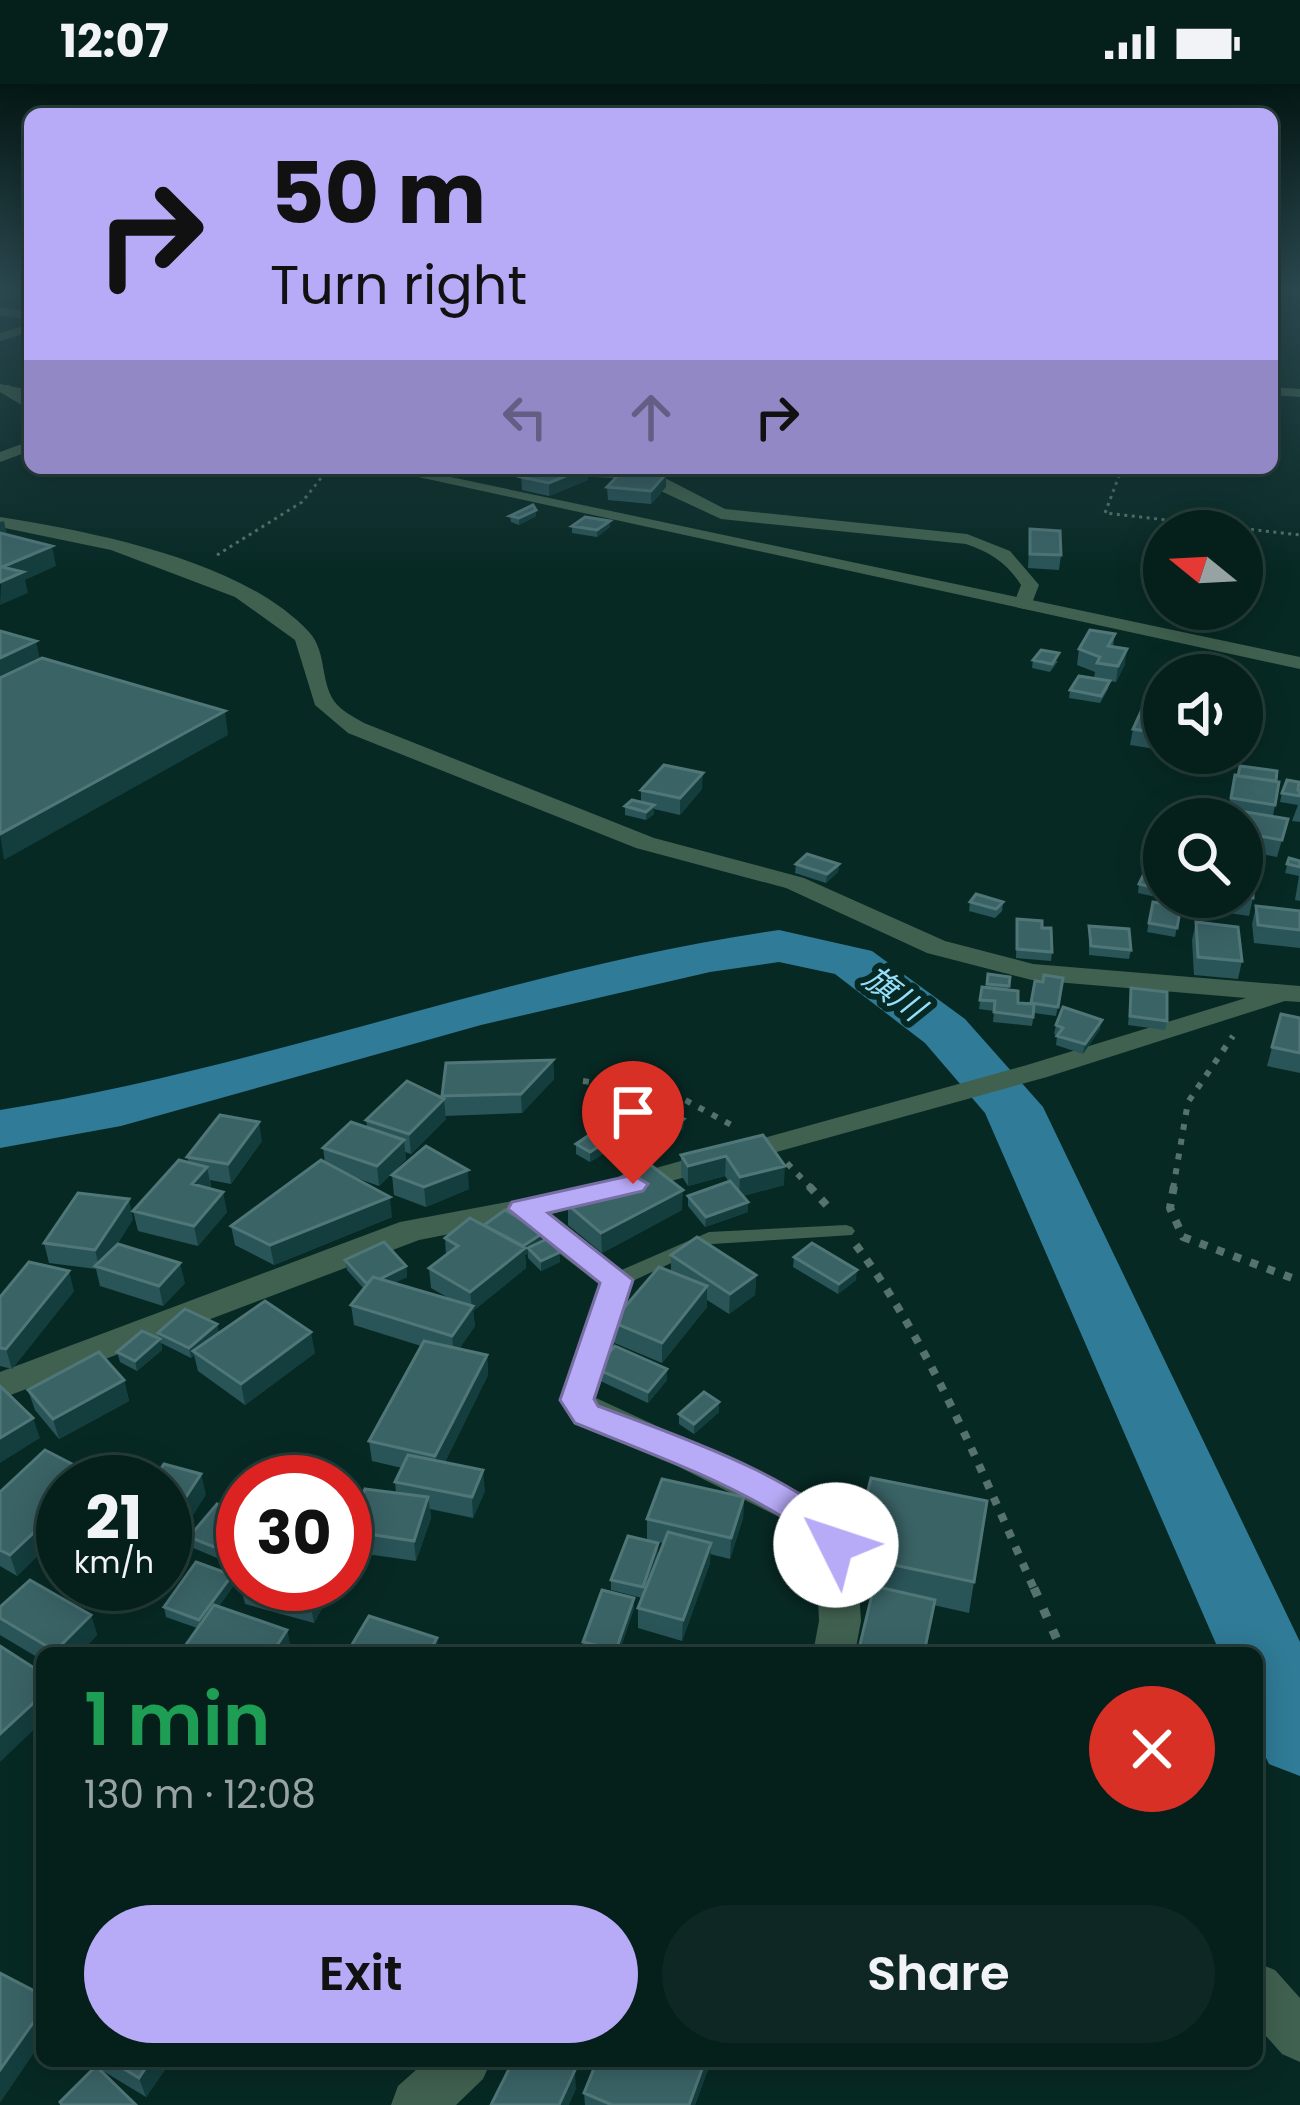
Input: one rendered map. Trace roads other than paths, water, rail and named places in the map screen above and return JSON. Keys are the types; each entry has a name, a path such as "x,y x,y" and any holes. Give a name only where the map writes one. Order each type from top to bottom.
{"street":[{"path":"413,474 1300,663"},
{"path":"635,474 657,480 721,514 968,539 995,546 1018,565 1030,585 1023,603"},
{"path":"0,522 98,539 188,572 288,621 309,643 316,686 327,707 356,728 645,843 795,883 936,947 1032,972 1294,994"},
{"path":"0,1386 412,1230 588,1197 1294,994"},
{"path":"523,1209 617,1280 577,1400 586,1414 690,1456 797,1508 836,1545 840,1621 835,1647"},
{"path":"1263,1995 1300,2036"},
{"path":"417,2105 458,2067"}],"lane":[{"path":"617,1280 709,1238 846,1231"}],"waterway":[{"name":"旗川","path":"0,1129 99,1113 468,1011 710,956 779,946 853,962 945,1031 1013,1107 1259,1647"},
{"name":"旗川","path":"1263,1655 1300,1736"}]}
